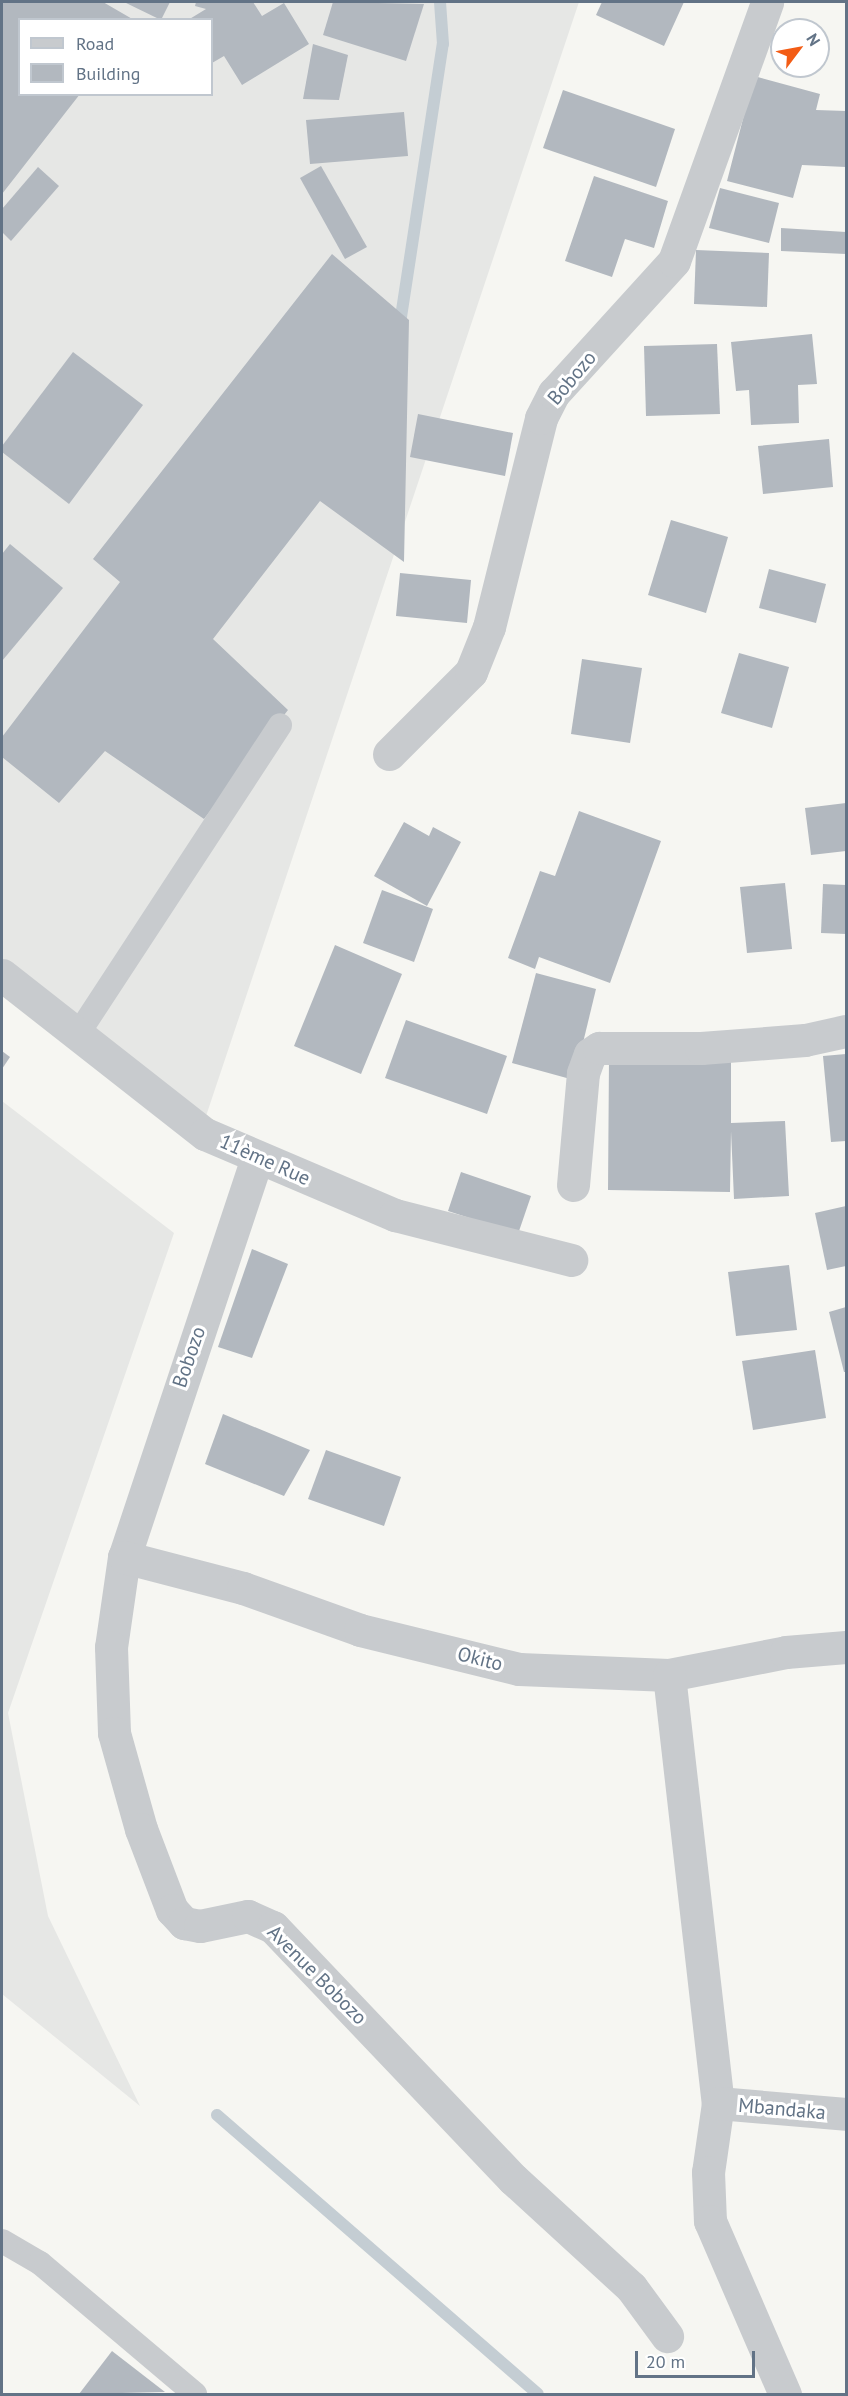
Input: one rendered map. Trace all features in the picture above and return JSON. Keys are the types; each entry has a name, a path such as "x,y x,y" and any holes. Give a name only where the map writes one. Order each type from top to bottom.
{"street":[{"name":"Bobozo","path":"389,754 471,672 489,627 541,418 554,393 674,261 767,2"},
{"name":"11ème Rue","path":"2,975 205,1134 395,1215 571,1260"},
{"path":"573,1185 583,1073 590,1054 599,1048 701,1048 805,1040 846,1031"},
{"name":"Bobozo","path":"124,1557 257,1158"},
{"name":"Okito","path":"124,1557 243,1588 360,1630 519,1669 669,1675 786,1652 846,1647"},
{"name":"Avenue Bobozo","path":"124,1557 111,1647 114,1733 141,1829 172,1910 184,1923 200,1926 248,1916 273,1927 513,2179 631,2287 666,2336"},
{"path":"669,1675 718,2103 708,2172 710,2221 785,2394"},
{"name":"Mbandaka","path":"718,2103 846,2114"}],"lane":[{"path":"78,1034 280,724"},
{"path":"2,2241 40,2263 195,2394"}],"shaded area":[{"path":"2,2 579,2 202,1128 2,974"},
{"path":"2,1101 174,1233 8,1713 48,1916 140,2106 2,1994"}],"building":[{"path":"2,2 103,2 131,18 18,18 18,96 78,96 2,194"},
{"path":"124,2 170,2 162,18 157,18"},
{"path":"196,2 253,2 262,16 284,3 309,44 242,85 224,56 213,62 213,18 191,18 206,9 195,6"},
{"path":"333,2 424,4 406,61 323,35"},
{"path":"602,2 684,2 664,46 596,15"},
{"path":"313,44 348,55 339,100 303,99"},
{"path":"754,76 820,94 816,110 846,111 846,167 802,165 793,198 727,181"},
{"path":"563,90 675,129 656,187 543,148"},
{"path":"404,112 408,156 310,164 306,120"},
{"path":"321,166 367,247 345,259 300,178"},
{"path":"38,167 59,186 11,241 2,232 2,209"},
{"path":"594,176 668,201 654,248 625,239 612,277 565,261"},
{"path":"720,188 779,203 769,243 709,228"},
{"path":"781,228 846,232 846,254 781,251"},
{"path":"696,250 769,253 767,307 694,304"},
{"path":"332,254 409,320 404,562 320,501 213,639 288,710 204,819 105,751 59,803 2,757 2,737 120,582 93,559"},
{"path":"812,334 817,384 798,385 799,423 751,425 749,390 736,391 731,342"},
{"path":"717,344 720,414 646,416 644,346"},
{"path":"73,352 143,405 69,504 2,452 2,446"},
{"path":"418,414 513,433 505,476 410,457"},
{"path":"829,439 833,487 763,494 758,446"},
{"path":"671,520 728,537 706,613 648,595"},
{"path":"10,544 63,588 2,661 2,554"},
{"path":"769,569 826,584 816,623 759,608"},
{"path":"400,573 471,580 467,623 396,616"},
{"path":"739,653 789,667 772,728 721,713"},
{"path":"582,659 642,668 630,743 571,734"},
{"path":"846,803 846,851 811,855 805,808"},
{"path":"579,811 661,841 610,983 539,957 535,969 508,958 540,871 555,876"},
{"path":"404,822 429,836 433,827 461,842 427,906 374,876"},
{"path":"785,883 792,949 747,953 740,887"},
{"path":"823,884 846,885 846,934 821,933"},
{"path":"382,890 433,909 414,962 363,943"},
{"path":"335,945 402,974 361,1074 294,1046"},
{"path":"536,973 596,989 574,1080 512,1063"},
{"path":"406,1020 507,1056 487,1114 385,1078"},
{"path":"2,1051 10,1057 2,1069"},
{"path":"846,1054 846,1141 831,1142 823,1056"},
{"path":"609,1058 731,1059 731,1123 785,1121 789,1196 734,1199 731,1131 730,1192 608,1190"},
{"path":"461,1172 531,1196 518,1234 448,1211"},
{"path":"846,1206 846,1266 827,1270 815,1213"},
{"path":"252,1249 288,1264 252,1358 218,1347"},
{"path":"789,1265 797,1330 736,1336 728,1272"},
{"path":"846,1307 846,1372 844,1372 829,1312"},
{"path":"815,1350 826,1418 753,1430 742,1361"},
{"path":"223,1414 310,1450 284,1496 205,1464"},
{"path":"326,1450 401,1477 384,1526 308,1499"},
{"path":"112,2351 165,2392 79,2394"}],"waterway":[{"path":"399,330 443,44 440,2"},
{"path":"217,2115 538,2394"}]}
